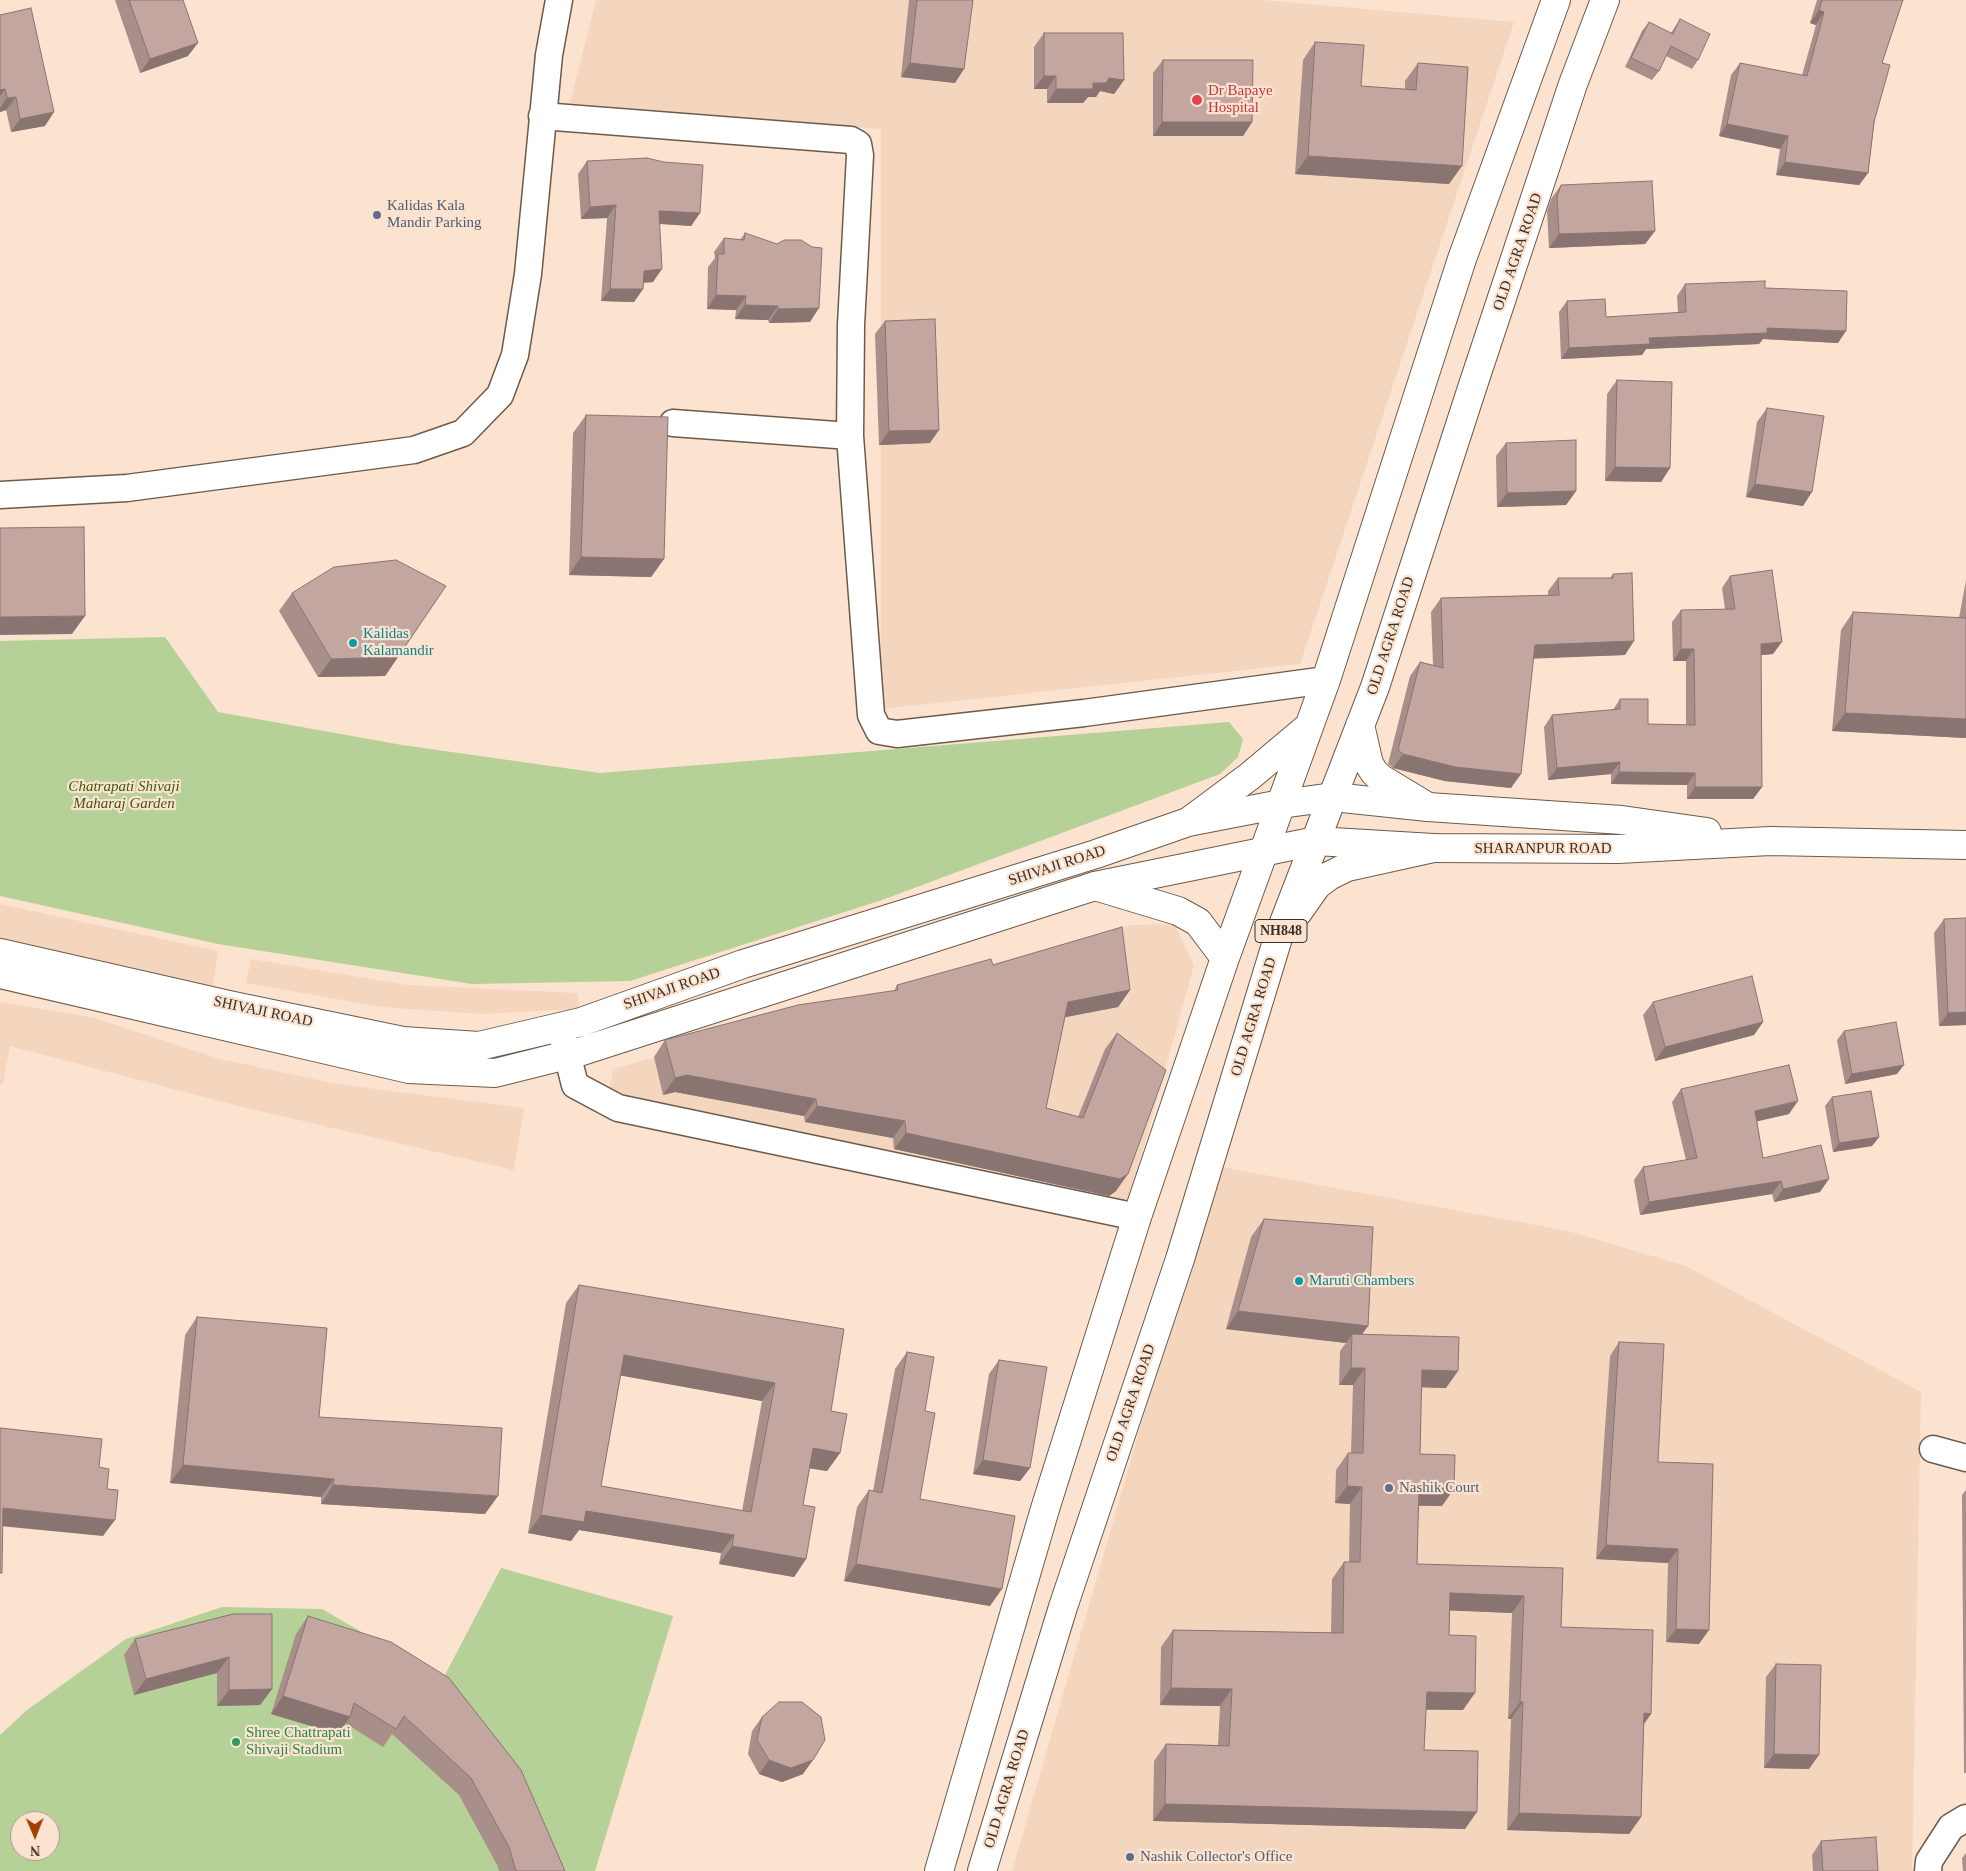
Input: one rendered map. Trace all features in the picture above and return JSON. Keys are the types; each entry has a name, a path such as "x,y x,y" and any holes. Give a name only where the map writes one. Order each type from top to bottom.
{"main road":[{"name":"NH848","path":"939,1871 1046,1508 1137,1217 1225,958 1326,680 1462,259 1556,0"},
{"name":"OLD AGRA ROAD","path":"982,1871 1063,1607 1182,1250 1278,938 1375,687 1473,385 1574,84 1605,0"},
{"path":"1360,725 1369,764 1374,772 1380,778 1428,807"},
{"path":"1188,822 1250,776 1309,727"},
{"name":"SHIVAJI ROAD","path":"0,952 233,1006 403,1040 479,1046 581,1022 743,964 1096,854 1188,822 1281,804 1333,797"},
{"name":"SHARANPUR ROAD","path":"1333,797 1428,807 1622,820 1770,842"},
{"name":"SHIVAJI ROAD","path":"0,974 409,1069 495,1073 567,1054 1095,886 1264,850 1316,841"},
{"name":"SHARANPUR ROAD","path":"1316,841 1433,848 1618,849 1770,842 1966,846"},
{"path":"1278,938 1318,886 1329,876 1347,867 1433,848"},
{"path":"1095,886 1178,911 1198,922 1225,958"}],"street":[{"path":"0,495 128,488 355,458 414,450 463,433 500,394 515,355 528,274 542,116 559,0"},
{"path":"542,116 851,140 858,144 860,155 850,325 850,436 871,716 879,731 897,734 1084,713 1326,680"},
{"path":"673,423 850,436"},
{"path":"560,1026 575,1085 618,1108 1137,1217"},
{"path":"1933,1449 1966,1458"},
{"path":"1928,1871 1929,1862 1951,1827 1965,1819"}],"shaded area":[{"path":"596,0 1262,0 1514,22 1300,664 881,709 881,129 570,103"},
{"path":"0,904 218,951 213,987 0,939"},
{"path":"1174,924 1194,965 1129,1200 607,1099 613,1069 1131,925"},
{"path":"251,959 407,985 578,993 579,1009 481,1014 382,1007 246,983"},
{"path":"0,1002 95,1018 220,1059 337,1084 524,1108 514,1170 238,1106 10,1046 3,1084 0,1085"},
{"path":"1216,1166 1568,1231 1686,1266 1921,1392 1912,1871 1012,1871"}],"green space":[{"name":"Chatrapati Shivaji Maharaj Garden","path":"165,637 218,712 402,745 600,773 1229,722 1243,739 1238,757 1220,774 882,900 630,981 472,984 218,944 0,896 0,641"},
{"name":"Shree Chattrapati Shivaji Stadium","path":"501,1568 673,1616 595,1871 0,1871 0,1735 27,1710 126,1639 222,1607 322,1609 408,1659 435,1694"}],"building":[{"path":"129,0 183,0 198,43 150,59"},
{"path":"917,0 973,0 964,69 910,63"},
{"path":"1822,0 1903,0 1882,63 1890,65 1874,122 1868,173 1785,162 1788,136 1727,124 1740,63 1807,76 1824,12 1819,10"},
{"path":"31,8 54,112 20,119 16,97 7,98 5,89 0,90 0,15"},
{"path":"1680,19 1710,34 1698,60 1671,46 1659,71 1631,58 1649,22 1673,34"},
{"path":"1044,33 1123,33 1124,80 1109,78 1106,83 1093,83 1093,89 1056,89 1056,76 1044,76"},
{"path":"1315,42 1364,45 1361,86 1416,90 1418,63 1468,67 1462,166 1308,156"},
{"path":"1163,60 1253,60 1252,122 1162,122"},
{"path":"647,158 664,162 703,165 700,213 659,211 662,269 644,271 643,289 610,289 616,205 590,207 587,161"},
{"path":"1652,181 1655,231 1559,234 1557,197 1561,185"},
{"path":"745,233 777,244 784,240 801,240 812,247 822,248 819,308 778,309 778,306 745,305 746,296 716,295 718,254 724,254 724,238 744,240"},
{"path":"1765,281 1765,288 1847,291 1846,331 1767,328 1767,333 1649,338 1650,344 1569,348 1567,301 1605,299 1606,317 1686,312 1685,284"},
{"path":"935,319 939,430 889,431 885,321"},
{"path":"1617,380 1672,382 1670,468 1615,467"},
{"path":"1767,408 1824,416 1812,492 1755,484"},
{"path":"586,415 668,417 664,559 581,557"},
{"path":"1576,440 1576,491 1507,493 1506,443"},
{"path":"84,527 85,616 0,617 0,528"},
{"name":"Kalidas Kalamandir","path":"396,560 446,586 398,657 331,659 292,593 334,567"},
{"path":"1772,570 1782,642 1761,644 1762,787 1695,787 1695,773 1619,772 1620,762 1557,768 1552,715 1620,709 1620,699 1648,699 1648,724 1695,725 1694,649 1681,649 1681,610 1735,609 1730,576"},
{"path":"1632,573 1634,641 1535,645 1521,774 1455,767 1403,754 1398,750 1420,662 1443,668 1441,598 1559,595 1558,578 1613,578 1613,574"},
{"path":"1853,612 1966,618 1966,719 1845,713"},
{"path":"1966,918 1966,1012 1948,1013 1944,919"},
{"path":"1122,927 1130,990 1068,1002 1046,1108 1083,1118 1117,1033 1166,1070 1128,1174 1120,1179 906,1133 905,1121 817,1106 816,1099 687,1075 675,1078 665,1040 798,1005 898,990 897,985 991,959 993,965"},
{"path":"1752,976 1763,1022 1665,1047 1653,1002"},
{"path":"1896,1022 1904,1065 1852,1074 1844,1031"},
{"path":"1789,1065 1798,1101 1755,1111 1763,1158 1821,1145 1829,1179 1783,1189 1781,1181 1649,1202 1643,1167 1697,1158 1681,1089"},
{"path":"1871,1091 1879,1137 1839,1143 1832,1097"},
{"name":"Maruti Chambers","path":"1264,1219 1373,1227 1368,1326 1238,1311"},
{"path":"579,1285 844,1329 831,1411 847,1414 840,1453 813,1448 803,1505 815,1507 806,1559 732,1546 734,1535 586,1511 584,1522 541,1515","holes":["624,1355 775,1383 751,1512 601,1486"]},
{"path":"197,1317 327,1328 319,1417 502,1428 498,1496 333,1485 334,1479 183,1465"},
{"path":"1352,1334 1459,1337 1458,1371 1422,1370 1420,1454 1455,1455 1454,1489 1419,1488 1417,1564 1563,1568 1561,1627 1653,1630 1651,1714 1644,1713 1641,1817 1519,1813 1523,1702 1520,1702 1524,1596 1450,1593 1449,1635 1476,1636 1475,1693 1427,1692 1424,1750 1478,1751 1477,1812 1165,1804 1166,1744 1229,1746 1232,1689 1171,1688 1173,1630 1343,1633 1344,1562 1360,1562 1362,1487 1347,1486 1348,1453 1363,1453 1365,1368 1351,1368"},
{"path":"1619,1342 1664,1344 1658,1462 1713,1464 1709,1630 1676,1629 1678,1549 1606,1545"},
{"path":"907,1352 934,1357 925,1411 935,1413 920,1499 1015,1516 1002,1589 856,1564 869,1490 882,1493"},
{"path":"999,1360 1047,1367 1030,1468 983,1460"},
{"path":"0,1428 102,1439 99,1467 109,1469 107,1489 118,1490 115,1520 3,1508 2,1573 0,1573"},
{"path":"233,1614 272,1614 272,1689 229,1690 229,1657 146,1679 135,1639"},
{"path":"308,1616 391,1642 449,1678 521,1770 565,1871 516,1871 509,1847 471,1778 404,1716 396,1729 354,1703 350,1717 283,1696"},
{"path":"1776,1664 1821,1665 1819,1755 1774,1754"},
{"path":"779,1702 802,1702 821,1717 825,1740 813,1760 791,1768 769,1760 757,1740 762,1717"},
{"path":"1876,1837 1878,1871 1823,1871 1821,1841"}],"place":[{"name":"Dr Bapaye Hospital","path":"1197,100"},
{"name":"Kalidas Kala Mandir Parking","path":"377,215"},
{"name":"Kalidas Kalamandir","path":"353,643"},
{"name":"Maruti Chambers","path":"1299,1281"},
{"name":"Nashik Court","path":"1389,1488"},
{"name":"Shree Chattrapati Shivaji Stadium","path":"236,1742"},
{"name":"Nashik Collector's Office","path":"1130,1857"}]}
